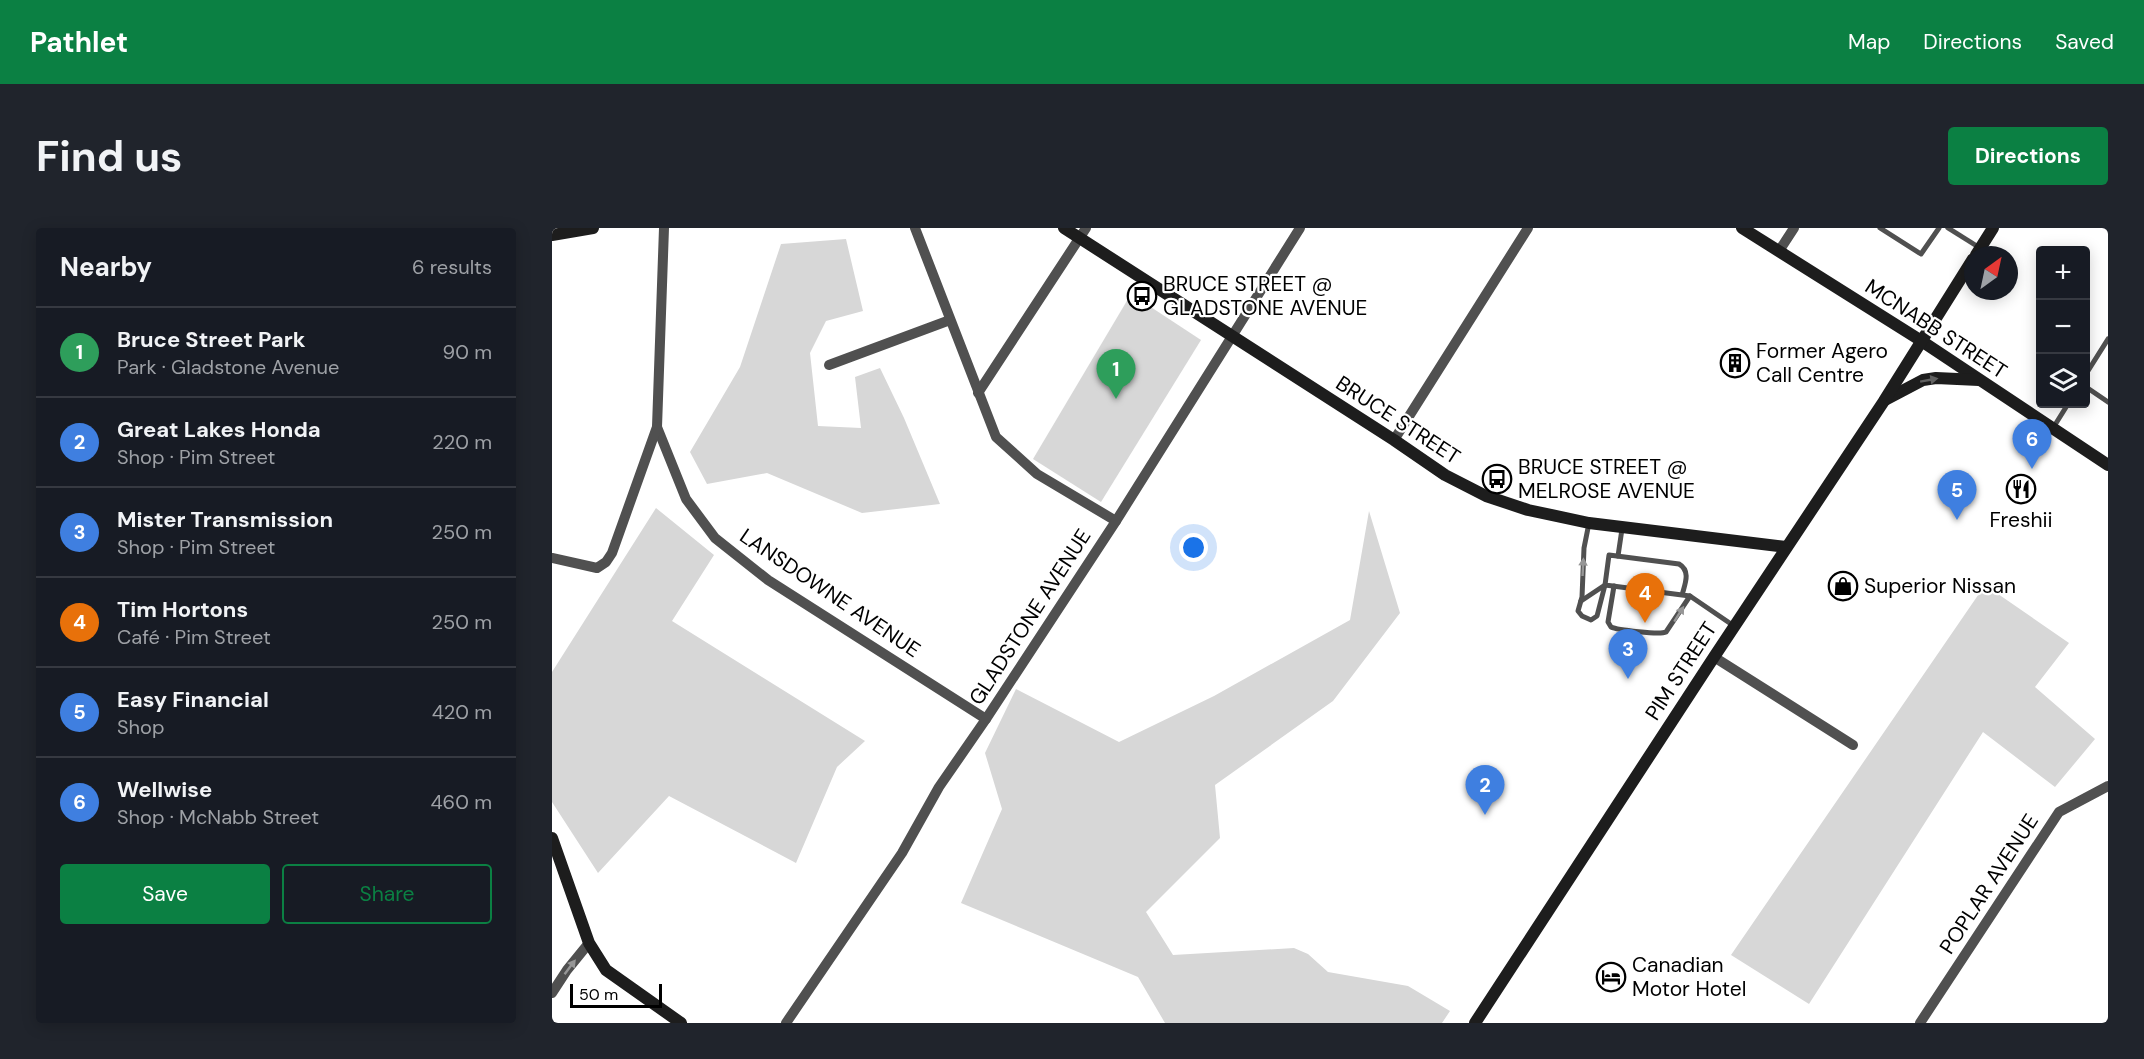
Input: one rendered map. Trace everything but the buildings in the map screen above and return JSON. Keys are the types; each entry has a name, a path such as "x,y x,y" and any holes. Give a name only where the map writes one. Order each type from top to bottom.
{"main road":[{"path":"552,235 593,228"},
{"name":"BRUCE STREET","path":"1064,228 1083,233 1231,337 1445,475 1486,496 1528,510 1589,523 1786,547"},
{"name":"MCNABB STREET","path":"1742,228 1920,340 2108,465"},
{"name":"PIM STREET","path":"1981,246 1993,228"},
{"name":"PIM STREET","path":"1475,1023 1713,657 1884,401 1964,272"},
{"path":"1884,401 1923,380 1936,378 1979,380"},
{"path":"552,838 589,943 606,970 681,1023"}],"street":[{"name":"LANSDOWNE AVENUE","path":"664,228 657,427 686,499 715,538 768,580 986,719"},
{"path":"915,228 996,436 1037,474 1116,521"},
{"name":"GLADSTONE AVENUE","path":"786,1023 902,853 939,787 1116,521 1300,228"},
{"path":"1394,440 1528,228"},
{"path":"1779,251 1794,228"},
{"path":"978,393 1083,233"},
{"path":"829,365 950,320"},
{"path":"552,558 597,568 606,562 612,553 657,427"},
{"path":"1713,657 1853,745"},
{"name":"POPLAR AVENUE","path":"1923,1022 2059,812 2108,786"},
{"path":"552,993 589,943"}],"lane":[{"path":"1880,228 1921,255 1939,228"},
{"path":"1948,228 1967,246"},
{"path":"2090,366 2108,339"},
{"path":"2090,390 2108,402"},
{"path":"2053,429 2066,408"},
{"path":"1589,523 1584,548 1578,611 1580,614 1587,619 1594,619 1599,612 1609,555 1679,564 1684,567 1686,576 1682,595"},
{"path":"1618,556 1622,527"},
{"path":"1580,602 1587,595 1605,585 1690,596 1734,626"},
{"path":"1614,586 1608,622 1611,627 1621,631 1634,630 1661,634 1666,632 1690,596"}],"shaded area":[{"path":"846,239 863,311 826,321 810,353 818,426 861,428 855,377 880,368 940,504 862,513 767,473 707,484 690,452 740,367 781,244"},
{"path":"1131,294 1201,340 1101,502 1033,459"},
{"path":"656,508 714,555 672,621 865,741 837,767 796,863 669,796 598,873 552,802 552,672"},
{"path":"1369,511 1400,613 1333,701 1215,785 1220,838 1146,912 1173,955 1294,948 1308,954 1328,972 1408,986 1450,1011 1442,1023 1165,1023 1138,977 961,903 1002,809 985,753 1016,689 1119,742 1214,696 1350,620"},
{"path":"1985,585 2069,643 2035,687 2095,739 2055,787 1983,732 1809,1004 1731,955"}],"place":[{"name":"BRUCE STREET @ GLADSTONE AVENUE","path":"1142,296"},
{"name":"Former Agero Call Centre","path":"1735,363"},
{"name":"Bruce Street Park","path":"1116,399"},
{"name":"Wellwise","path":"2032,469"},
{"name":"BRUCE STREET @ MELROSE AVENUE","path":"1497,479"},
{"name":"Freshii","path":"2021,489"},
{"name":"Easy Financial","path":"1957,520"},
{"name":"Superior Nissan","path":"1843,586"},
{"name":"Tim Hortons","path":"1645,623"},
{"name":"Mister Transmission","path":"1628,679"},
{"name":"Great Lakes Honda","path":"1485,815"},
{"name":"Canadian Motor Hotel","path":"1611,977"}]}
